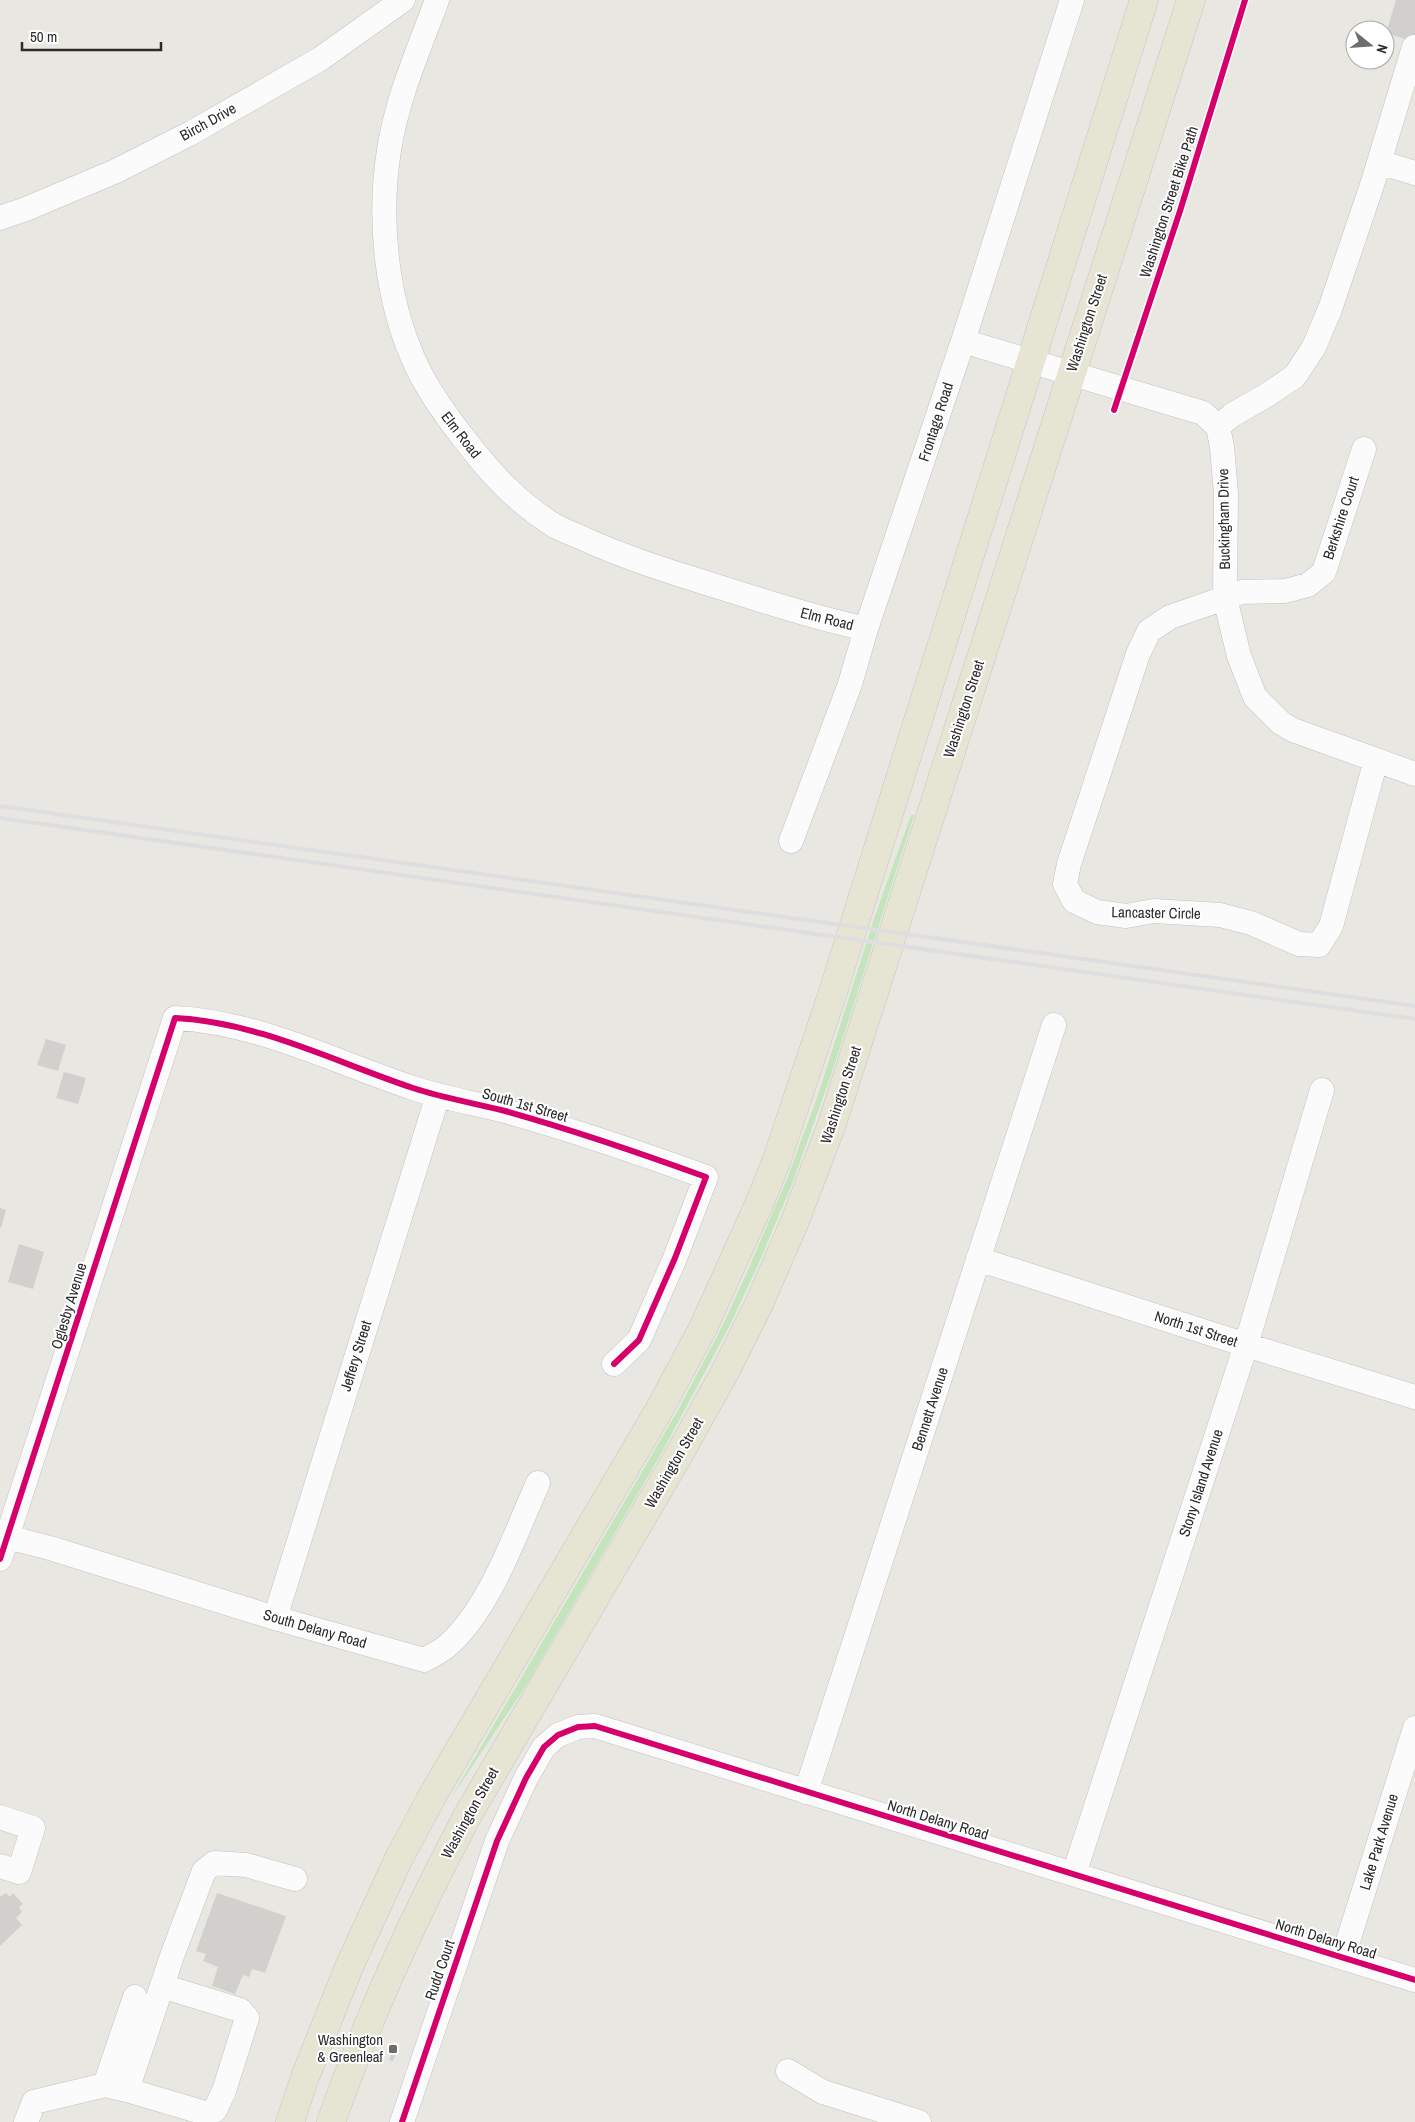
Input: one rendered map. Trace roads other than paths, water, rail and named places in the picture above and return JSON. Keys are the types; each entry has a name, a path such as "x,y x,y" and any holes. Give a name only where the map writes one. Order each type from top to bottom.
{"main road":[{"path":"290,2122 305,2077 349,1967 399,1858 440,1782 658,1412 703,1328 760,1202 798,1102 1032,362 1144,0"},
{"name":"Washington Street","path":"331,2122 355,2054 384,1984 439,1868 470,1811 645,1514 725,1372 759,1304 795,1221 832,1124 1191,0"}],"street":[{"name":"Birch Drive","path":"0,218 116,171 191,133 320,59 402,0"},
{"name":"Elm Road","path":"437,0 395,120 389,151 385,205 386,240 397,311 417,366 439,406 491,474 512,494 556,526 598,545 648,564 809,616 866,629"},
{"name":"Frontage Road","path":"791,841 850,684 866,629 963,341 1072,0"},
{"path":"963,341 1202,413 1218,428 1232,415 1295,376 1314,347 1330,309 1379,162 1406,104 1414,47"},
{"path":"1379,162 1415,173"},
{"name":"Buckingham Drive","path":"1218,428 1222,447 1226,494 1225,598 1239,656 1255,697 1281,723 1293,730 1415,774"},
{"name":"Berkshire Court","path":"1225,598 1242,592 1285,591 1308,585 1324,572 1364,449"},
{"name":"Lancaster Circle","path":"1225,598 1170,618 1149,631 1138,654 1069,864 1065,884 1074,901 1097,912 1126,916 1154,912 1220,914 1251,923 1299,944 1319,945 1331,926 1376,760"},
{"name":"South 1st Street","path":"160,1059 174,1018 201,1019 286,1042 414,1089 504,1111 625,1148 706,1177 675,1258 639,1340 614,1364"},
{"name":"Bennett Avenue","path":"806,1792 1054,1025"},
{"name":"Oglesby Avenue","path":"0,1559 4,1536 160,1059"},
{"name":"Stony Island Avenue","path":"1074,1874 1246,1346 1322,1090"},
{"name":"Jeffery Street","path":"275,1618 438,1095"},
{"name":"North 1st Street","path":"978,1259 1246,1346 1415,1397"},
{"name":"South Delany Road","path":"4,1536 50,1548 275,1618 424,1660 446,1647 470,1621 497,1576 538,1483"},
{"name":"North Delany Road","path":"504,1827 526,1778 544,1747 558,1735 578,1727 595,1726 1415,1980"},
{"name":"Lake Park Avenue","path":"1343,1957 1415,1728"},
{"path":"0,1816 34,1828 19,1872 0,1866"},
{"name":"Rudd Court","path":"402,2122 497,1841 504,1827"},
{"path":"116,2087 162,1986 204,1871 214,1863 246,1865 296,1879"},
{"path":"26,2122 34,2102 116,2087 205,2113 215,2110 224,2091 248,2018 240,2010 162,1986"},
{"path":"116,2087 135,1997"},
{"path":"788,2071 823,2092 919,2122"}],"railway":[{"path":"0,806 1415,1006"},
{"path":"0,818 1415,1019"}],"place":[{"name":"Washington & Greenleaf","path":"393,2049"}]}
